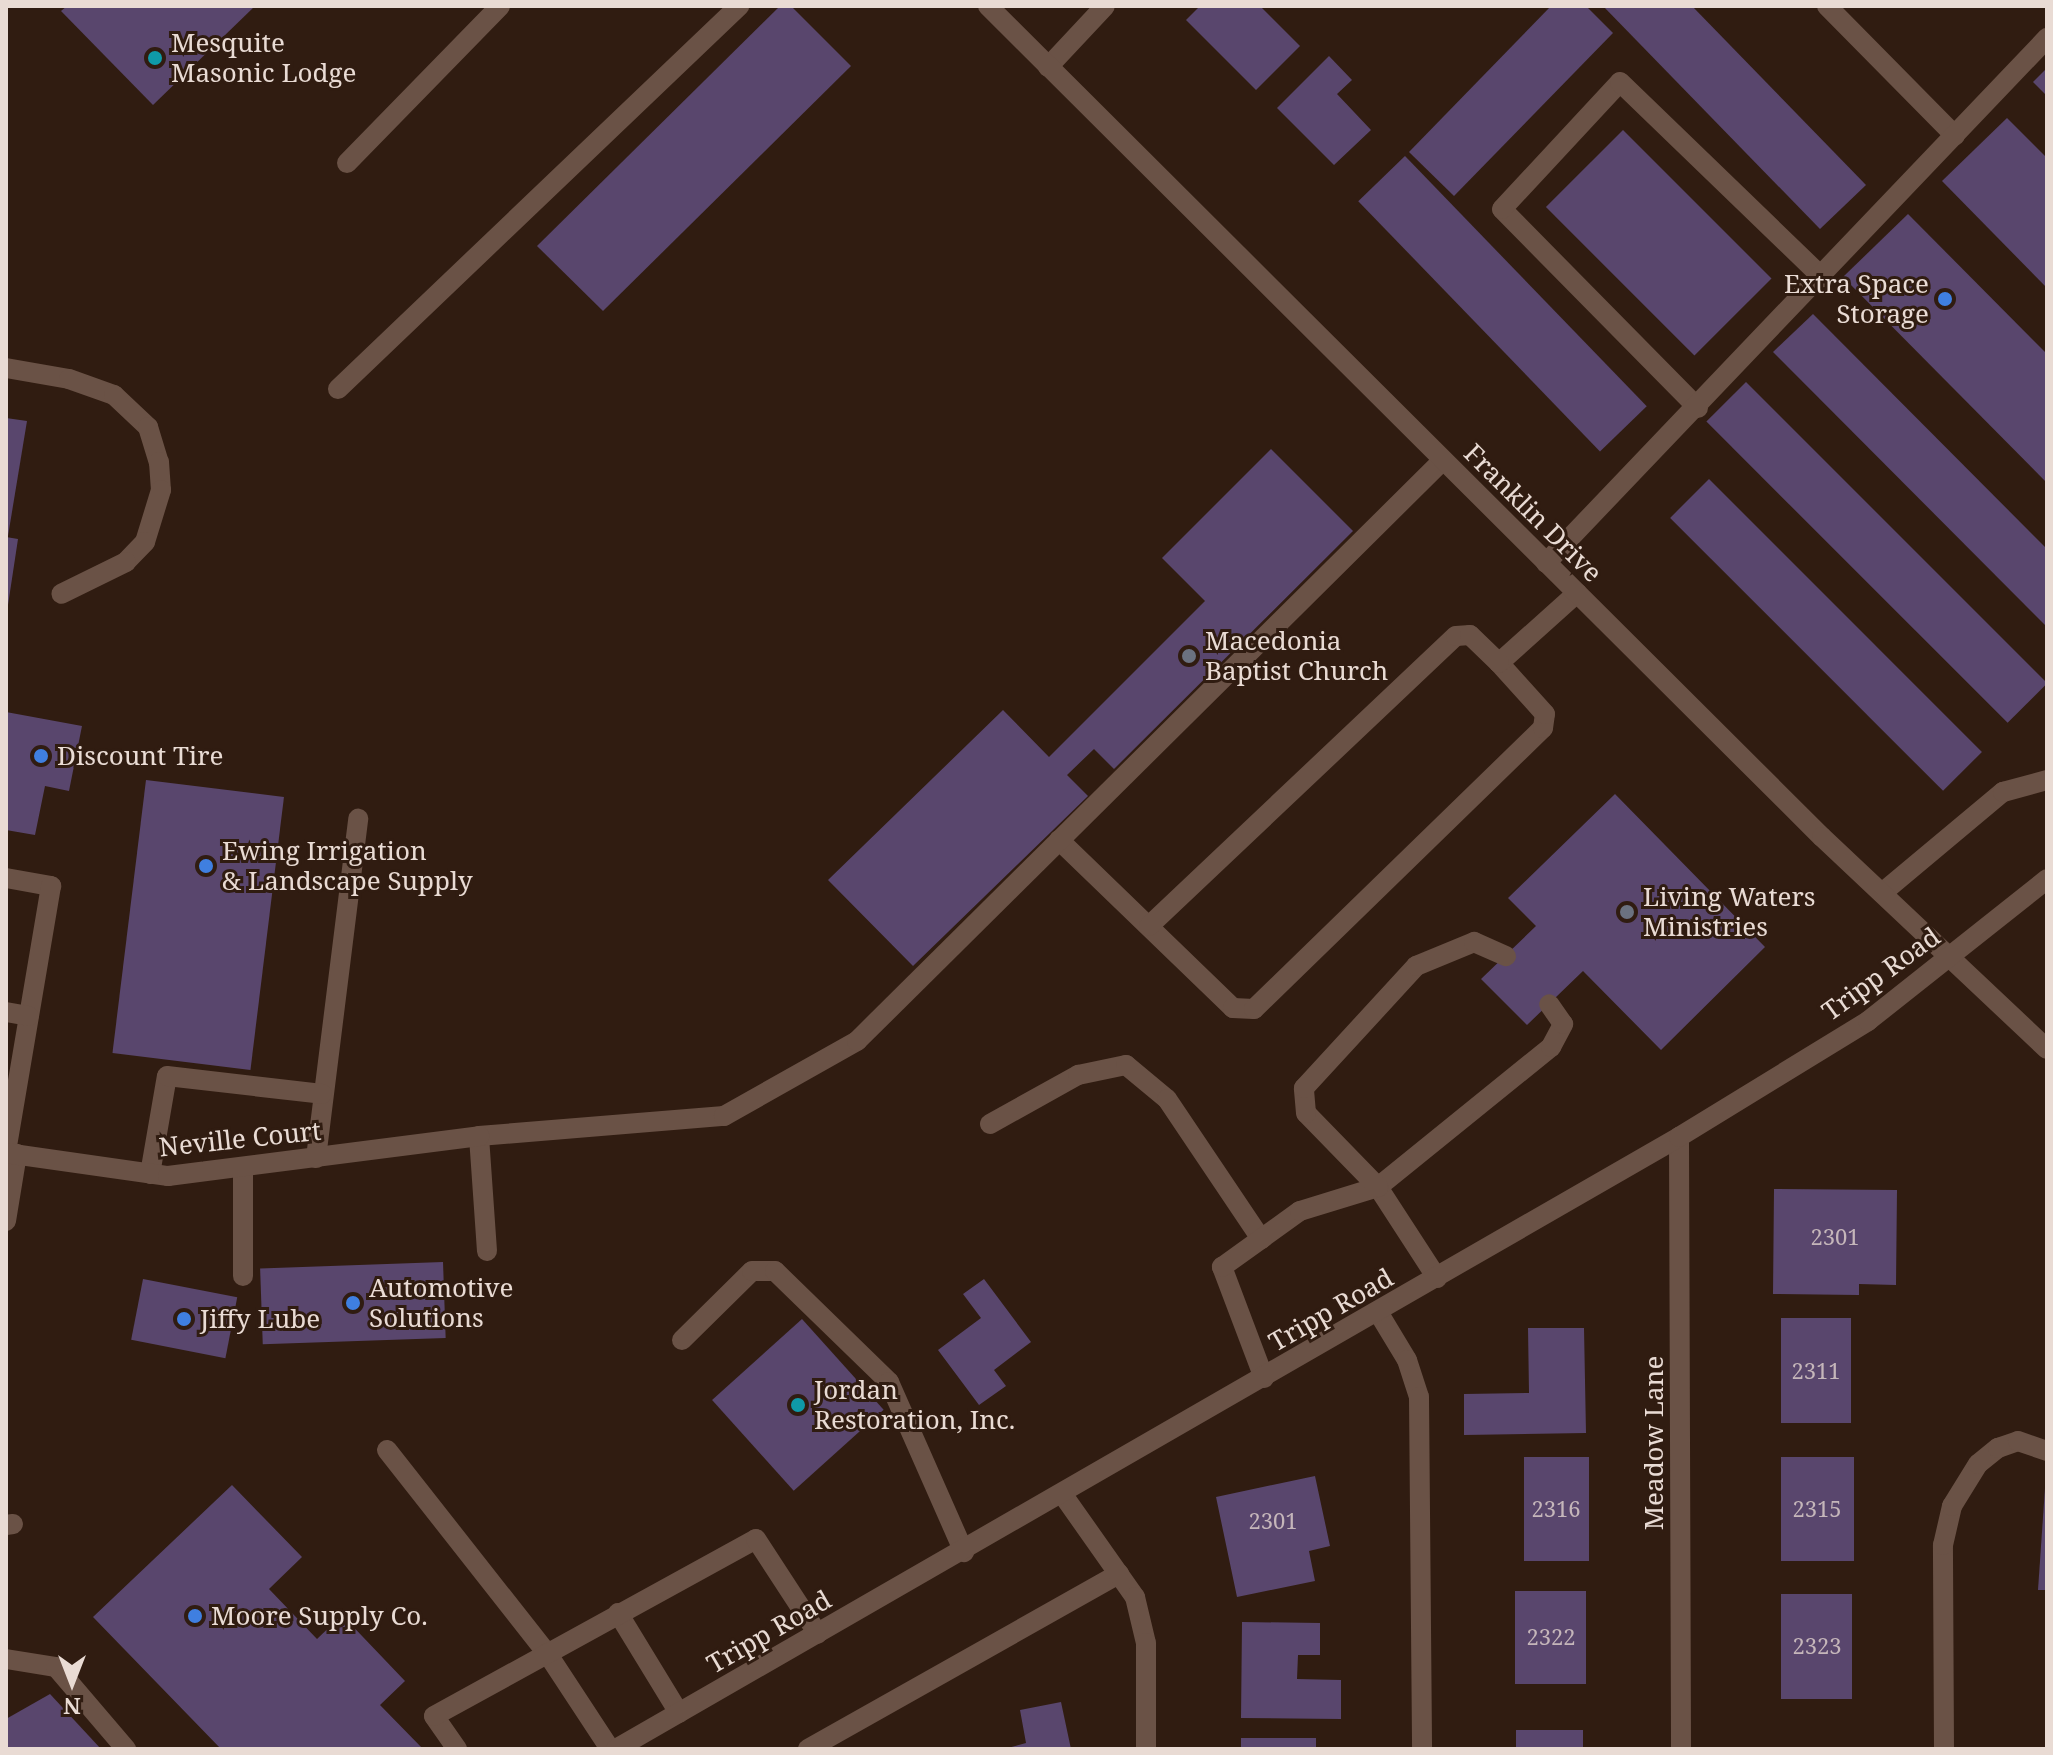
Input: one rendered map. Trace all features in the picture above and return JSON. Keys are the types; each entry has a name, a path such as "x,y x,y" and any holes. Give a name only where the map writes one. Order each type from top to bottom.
{"street":[{"path":"347,163 500,6"},
{"path":"338,389 739,6"},
{"name":"Franklin Drive","path":"988,6 1546,563 1882,893 2047,1049"},
{"path":"1048,67 1105,6"},
{"path":"1827,6 1955,136"},
{"path":"1546,563 1698,408 2047,38"},
{"path":"1698,408 1502,209 1620,82 1822,277"},
{"path":"6,368 69,379 114,395 148,427 159,462 161,490 145,542 126,562 61,594"},
{"name":"Neville Court","path":"10,1153 150,1174 243,1167 479,1136 724,1116 857,1041 1443,460"},
{"path":"1499,663 1577,593"},
{"path":"1059,840 1233,1008 1254,1009 1543,728 1545,714 1470,635 1456,636 1149,926"},
{"path":"1882,893 2003,792 2047,780"},
{"path":"316,1158 358,819"},
{"path":"6,878 51,886 10,1153 6,1221"},
{"name":"Tripp Road","path":"616,1749 964,1552 1679,1137 1868,1021 2047,879"},
{"path":"1437,1278 1378,1187 1306,1113 1304,1088 1416,966 1474,942 1506,956"},
{"path":"1264,1378 1222,1267 1300,1211 1378,1187 1551,1047 1563,1024 1549,1004"},
{"path":"6,1012 29,1016"},
{"path":"990,1124 1078,1075 1126,1065 1167,1099 1261,1239"},
{"path":"150,1174 167,1076 322,1094"},
{"path":"479,1136 487,1251"},
{"name":"Meadow Lane","path":"1679,1137 1681,1749"},
{"path":"243,1167 243,1276"},
{"path":"682,1340 752,1271 775,1271 889,1382 964,1552"},
{"path":"1378,1312 1407,1360 1419,1397 1422,1749"},
{"path":"1944,1749 1943,1545 1952,1506 1978,1464 1998,1448 2018,1441 2047,1451"},
{"path":"387,1450 547,1653 610,1749"},
{"path":"1063,1495 1135,1597 1146,1643 1146,1749"},
{"path":"457,1749 434,1716 756,1539 818,1634"},
{"path":"808,1749 1119,1574"},
{"path":"618,1613 679,1713"},
{"path":"6,1659 56,1667 126,1749"}],"building":[{"name":"Mesquite Masonic Lodge","path":"67,6 255,6 153,105 61,11"},
{"path":"780,6 791,6 851,66 603,311 537,246"},
{"path":"1200,6 1260,6 1300,46 1256,90 1186,20"},
{"path":"1551,6 1586,6 1613,33 1454,196 1409,152"},
{"path":"1603,6 1692,6 1866,185 1820,229"},
{"path":"1329,56 1352,80 1337,94 1371,130 1334,165 1277,108"},
{"path":"2047,68 2047,96 2033,82"},
{"path":"2007,118 2047,158 2047,288 1942,181"},
{"path":"1623,130 1771,278 1694,356 1546,207"},
{"path":"1405,156 1647,406 1600,451 1358,201"},
{"path":"1908,214 2047,354 2047,483 1843,277"},
{"path":"1813,314 2047,549 2047,627 1773,352"},
{"path":"1746,382 2047,683 2008,723 1706,422"},
{"path":"6,418 27,421 8,536 6,536"},
{"name":"Macedonia Baptist Church","path":"1271,449 1353,531 1114,769 1094,749 1067,775 1088,796 913,966 828,880 1003,710 1049,757 1205,601 1162,558"},
{"path":"1709,479 1982,752 1943,791 1670,518"},
{"path":"6,537 18,539 8,605 6,605"},
{"name":"Discount Tire","path":"6,712 82,726 69,791 45,786 35,835 6,830"},
{"name":"Ewing Irrigation & Landscape Supply","path":"146,780 284,797 250,1070 112,1053"},
{"name":"Living Waters Ministries","path":"1615,794 1765,947 1661,1050 1583,971 1527,1025 1481,979 1536,926 1508,898"},
{"path":"1774,1189 1897,1190 1896,1285 1859,1284 1859,1295 1773,1294"},
{"name":"Automotive Solutions","path":"443,1262 446,1338 263,1344 260,1268"},
{"name":"Jiffy Lube","path":"143,1279 237,1297 225,1358 131,1340"},
{"path":"984,1279 1031,1342 994,1370 1006,1386 979,1405 938,1350 981,1318 963,1294"},
{"path":"1781,1318 1851,1318 1851,1423 1781,1423"},
{"name":"Jordan Restoration, Inc.","path":"802,1319 884,1410 794,1491 712,1400"},
{"path":"1528,1328 1584,1328 1586,1433 1464,1435 1464,1394 1529,1393"},
{"path":"1524,1457 1589,1457 1589,1561 1524,1561"},
{"path":"1781,1457 1854,1457 1854,1561 1781,1561"},
{"path":"1315,1476 1330,1546 1309,1551 1315,1581 1237,1597 1216,1497"},
{"name":"Moore Supply Co.","path":"232,1485 302,1557 269,1589 317,1639 342,1615 405,1681 380,1705 423,1749 221,1749 93,1617"},
{"path":"2045,1488 2047,1590 2038,1590"},
{"path":"1515,1591 1586,1591 1586,1684 1515,1684"},
{"path":"1781,1594 1852,1594 1852,1699 1781,1699"},
{"path":"1242,1622 1320,1623 1320,1655 1298,1655 1297,1679 1341,1680 1341,1719 1241,1718"},
{"path":"50,1694 101,1749 6,1749 6,1719"},
{"path":"1061,1702 1071,1749 1004,1749 1026,1743 1020,1710"},
{"path":"1516,1730 1583,1730 1583,1749 1516,1749"},
{"path":"1241,1738 1316,1738 1316,1749 1241,1749"}],"place":[{"name":"Mesquite Masonic Lodge","path":"155,58"},
{"name":"Extra Space Storage","path":"1945,299"},
{"name":"Macedonia Baptist Church","path":"1189,656"},
{"name":"Discount Tire","path":"41,756"},
{"name":"Ewing Irrigation & Landscape Supply","path":"206,866"},
{"name":"Living Waters Ministries","path":"1627,912"},
{"name":"Automotive Solutions","path":"353,1303"},
{"name":"Jiffy Lube","path":"184,1319"},
{"name":"Jordan Restoration, Inc.","path":"798,1405"},
{"name":"Moore Supply Co.","path":"195,1616"}]}
